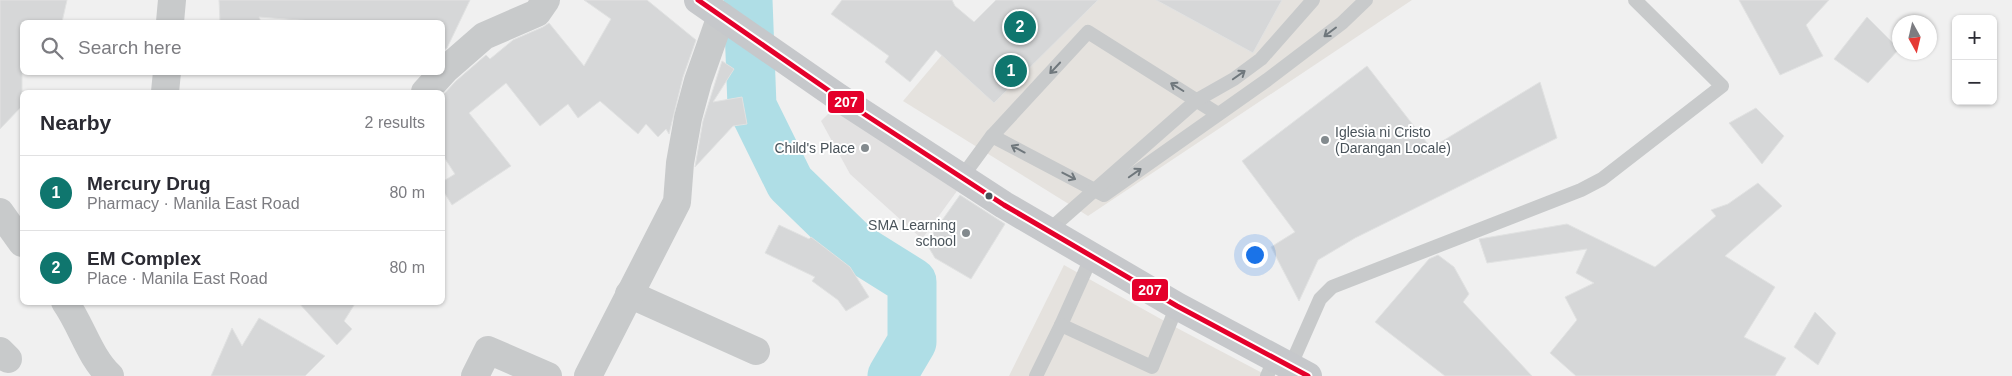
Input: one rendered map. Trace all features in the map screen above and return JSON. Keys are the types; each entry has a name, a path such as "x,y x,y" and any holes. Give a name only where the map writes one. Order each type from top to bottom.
{"main road":[{"path":"698,0 838,97 962,177 1048,231 1178,306 1285,371"}],"street":[{"path":"170,20 172,0"},
{"path":"445,70 484,36 537,13 546,0"},
{"path":"588,376 677,202 680,164 688,118 698,80 723,18"},
{"path":"165,90 167,75"},
{"path":"428,90 441,75"},
{"path":"0,212 20,240"},
{"path":"629,294 756,351"},
{"path":"67,305 74,315 99,372"},
{"path":"475,376 488,350 548,376"}],"lane":[{"path":"1048,231 1197,100 1234,79 1261,59 1313,0"},
{"path":"992,136 1104,195 1342,23 1366,0"},
{"path":"1285,371 1320,299 1332,287 1581,190 1602,179 1722,86 1635,0"},
{"path":"962,177 992,136 1088,32 1218,114"},
{"path":"1036,376 1062,324 1092,256"},
{"path":"1062,324 1150,371 1178,306"}],"shaded area":[{"path":"996,0 1412,0 1088,216 903,101 942,55"},
{"name":"Child's Place","path":"835,107 957,191 922,239 850,174 821,121"},
{"path":"1064,265 1177,328 1268,376 1009,376"}],"building":[{"path":"0,0 67,0 62,20 20,20 20,75 22,75 22,90 20,90 20,108 0,129"},
{"path":"219,0 470,0 445,49 445,20 300,20 259,17 260,20 220,20"},
{"path":"584,0 647,0 696,40 683,77 669,134 666,129 658,137 646,124 638,134 600,101 578,118 568,104 540,126 506,83 469,113 511,166 452,205 445,194 445,180 455,174 445,159 445,93 486,55 490,59 513,40 549,23 584,66 611,19"},
{"path":"842,0 952,0 955,6 974,22 996,0 1098,0 994,103 936,50 910,82 885,62 889,56 831,14"},
{"path":"1156,0 1282,0 1253,53"},
{"path":"1739,0 1829,0 1806,25 1823,56 1780,75"},
{"path":"1867,17 1892,42 1892,57 1868,83 1834,59"},
{"path":"722,61 734,69 713,102 742,97 747,124 733,126 695,167 703,121"},
{"path":"1367,66 1431,148 1540,82 1557,138 1355,238 1318,260 1299,301 1271,247 1295,232 1242,161"},
{"path":"1756,108 1784,136 1762,164 1729,123"},
{"path":"1758,183 1782,206 1725,256 1775,287 1744,337 1786,358 1775,376 1576,376 1550,353 1577,320 1565,297 1594,283 1576,273 1587,249 1487,263 1479,239 1567,224 1655,267 1716,216 1711,210 1728,204"},
{"name":"SMA Learning school","path":"960,195 1005,224 971,279 935,258 926,243"},
{"path":"779,225 809,239 811,237 850,267 869,297 846,311 838,300 812,281 815,277 765,253"},
{"path":"1438,255 1454,267 1469,294 1463,302 1532,376 1445,376 1375,322 1429,259"},
{"path":"301,305 354,305 344,321 352,329 337,345"},
{"path":"1815,312 1836,333 1818,365 1794,347"},
{"path":"259,318 325,356 305,376 211,376 232,328 242,346"}],"waterway":[{"path":"748,0 752,106 790,183 856,247 912,282 912,342 892,376"}],"transit line":[{"name":"207","path":"698,0 838,97 1004,205 1177,306 1308,376"}],"place":[{"name":"EM Complex","path":"1020,27"},
{"name":"Mercury Drug","path":"1011,71"},
{"name":"Iglesia ni Cristo (Darangan Locale)","path":"1325,140"},
{"name":"Child's Place","path":"865,148"},
{"name":"SMA Learning school","path":"966,233"}]}
